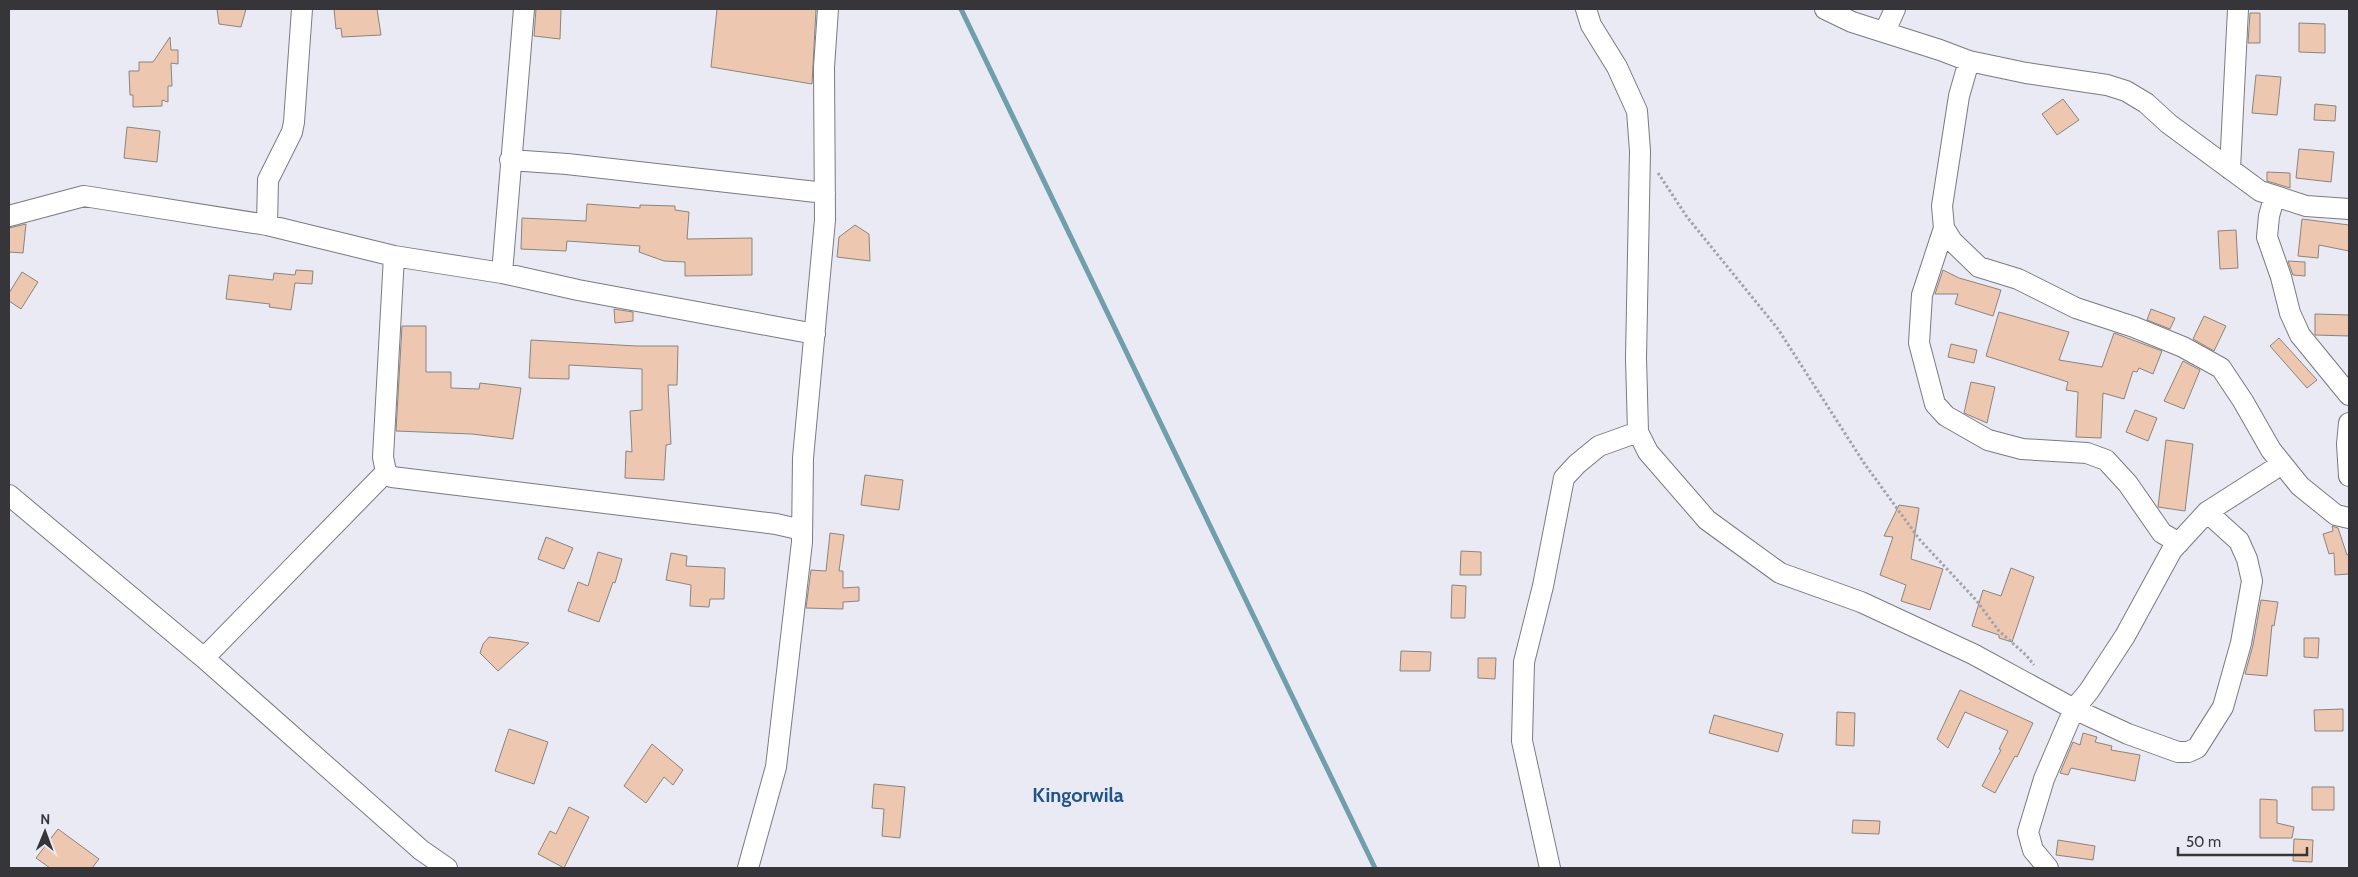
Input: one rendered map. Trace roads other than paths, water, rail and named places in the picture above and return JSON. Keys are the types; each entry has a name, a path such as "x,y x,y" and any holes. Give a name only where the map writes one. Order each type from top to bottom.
{"street":[{"path":"267,225 268,180 292,132 294,122 302,9"},
{"path":"502,273 524,9"},
{"path":"748,868 776,768 802,530 803,458 815,334 817,286 825,220 824,67 828,9"},
{"path":"1586,9 1591,25 1617,67 1637,111 1640,151 1636,358 1638,432 1648,452 1706,520 1780,573 1861,602 1896,618 1973,654 2074,709 2128,734 2178,752 2188,752 2197,748 2223,707 2240,643 2252,581 2247,559 2239,541 2207,512"},
{"path":"1825,9 1852,22 1885,31 1969,61 2026,74 2107,85 2126,91 2146,103 2169,124 2260,191 2274,198 2306,206 2349,209"},
{"path":"1885,31 1894,9"},
{"path":"2230,169 2238,9"},
{"path":"1969,61 1959,96 1952,135 1942,206 1944,228 1922,295 1919,343 1935,404 1946,416 1988,440 2022,449 2087,453 2106,460 2128,484 2162,533 2179,543"},
{"path":"510,160 567,164 825,193"},
{"path":"9,216 84,196 267,225 394,256 502,273 578,290 815,334"},
{"path":"2274,198 2269,216 2267,237 2281,277 2290,313 2300,335 2349,395"},
{"path":"1944,228 1952,241 1979,267 2018,280 2076,308 2134,327 2183,347 2221,368 2243,401 2271,450 2300,486 2336,515 2349,518"},
{"path":"394,256 383,457 386,472 399,480 489,488 776,524 802,530"},
{"path":"2349,423 2347,444 2349,476"},
{"path":"1550,868 1522,741 1524,662 1543,586 1564,478 1577,464 1599,446 1638,432"},
{"path":"2048,868 2033,850 2028,832 2044,779 2074,709 2089,691 2125,636 2172,550 2207,512 2282,464"},
{"path":"204,658 386,472"},
{"path":"9,495 204,658 414,844 447,868"}],"waterway":[{"path":"961,9 1375,868"}],"district":[{"name":"Kingorwila","path":"1078,795"}]}
